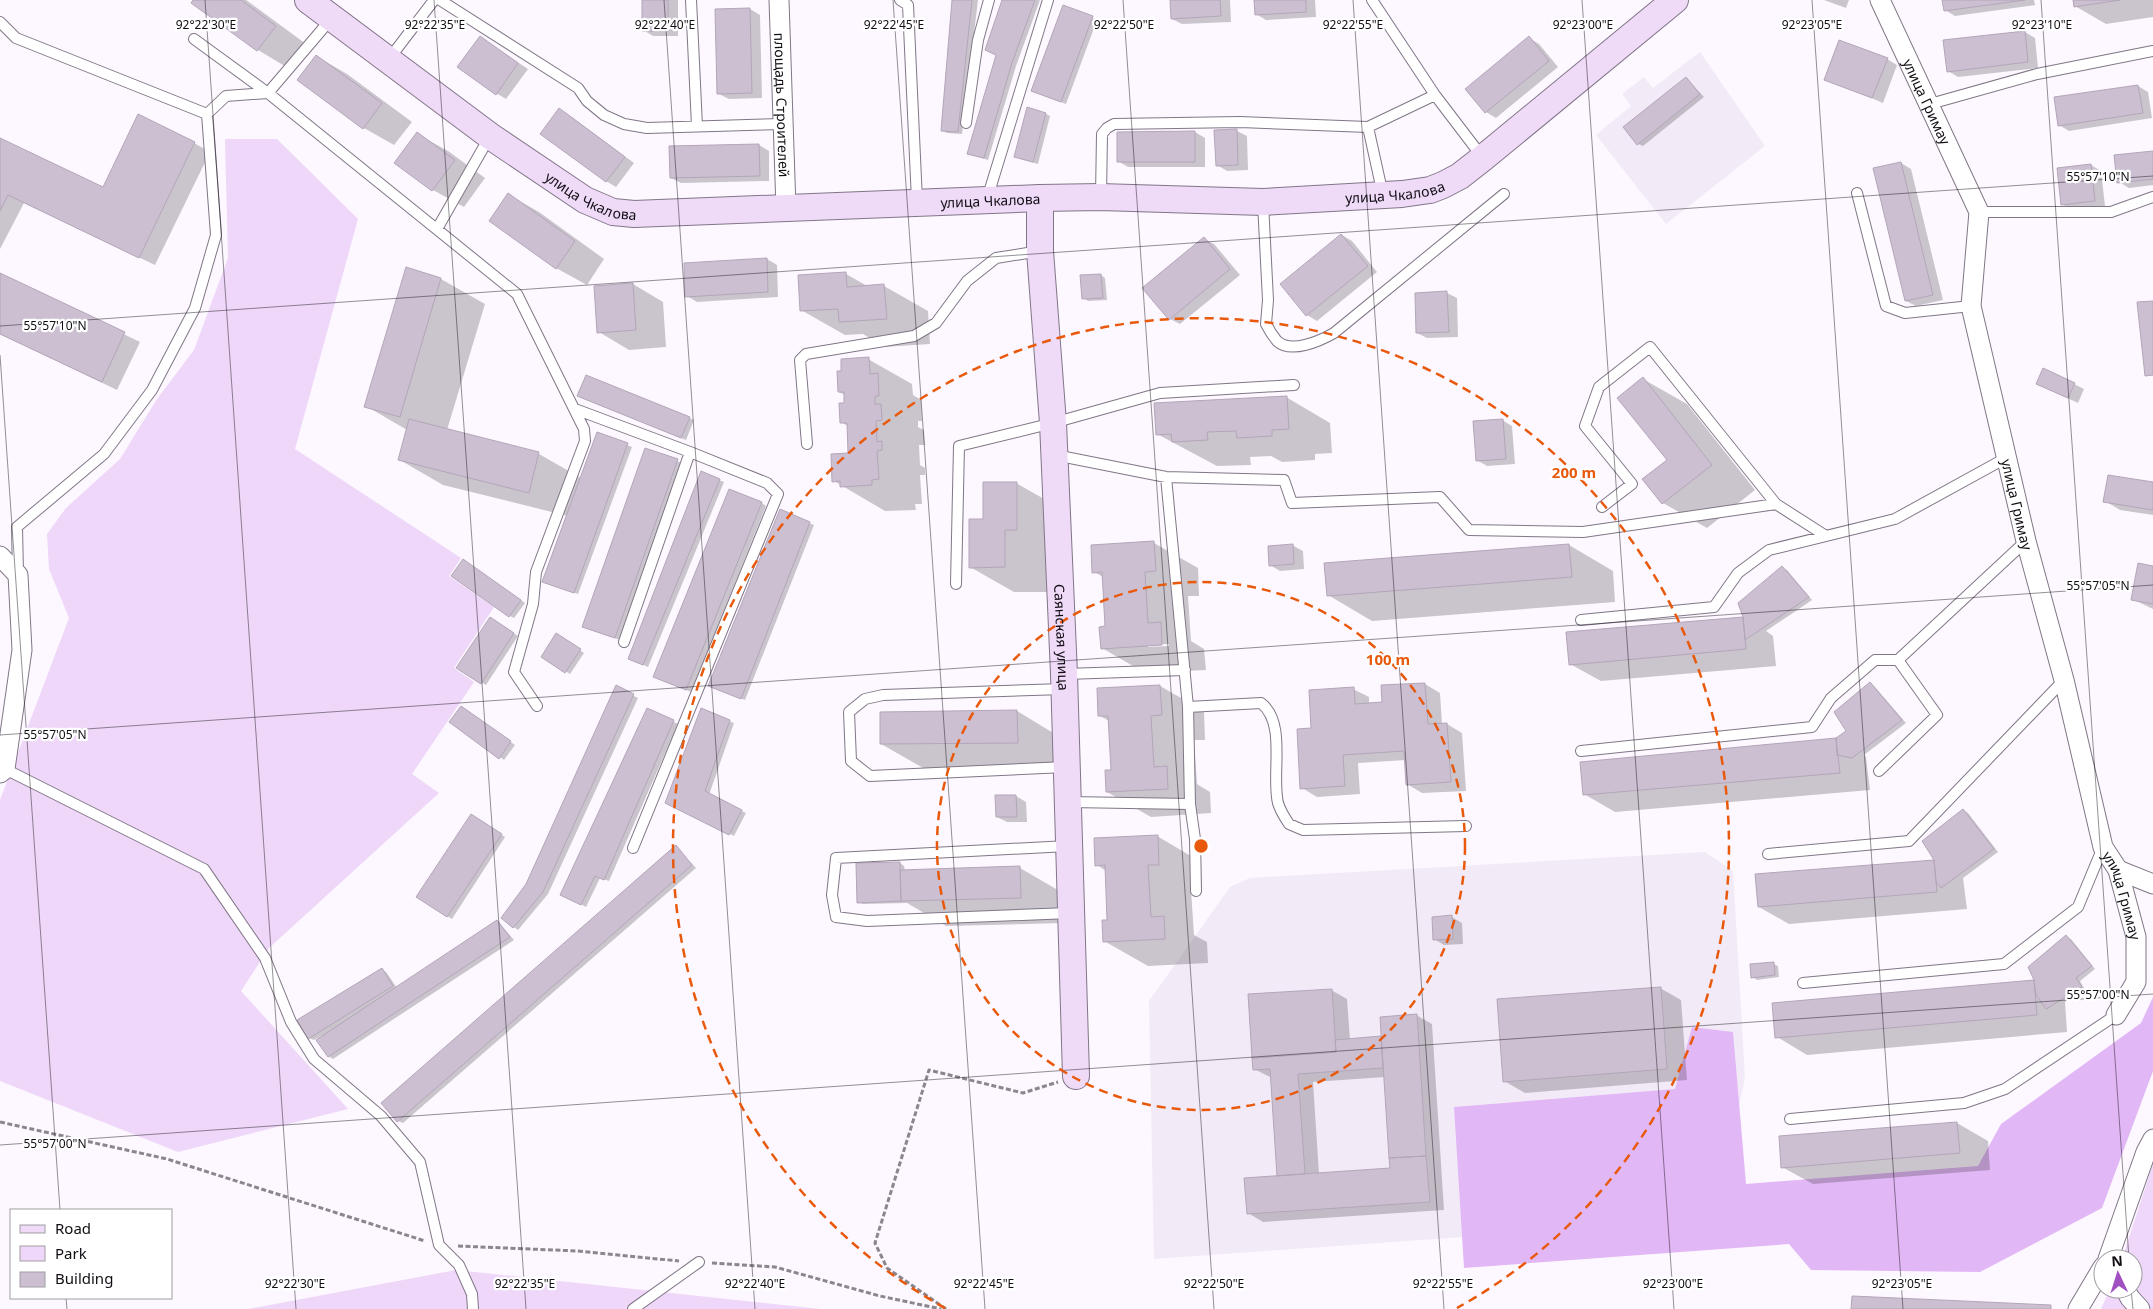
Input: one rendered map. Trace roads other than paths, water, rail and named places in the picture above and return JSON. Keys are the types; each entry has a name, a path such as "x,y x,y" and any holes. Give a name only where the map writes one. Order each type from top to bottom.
{"main road":[{"name":"улица Чкалова","path":"308,0 490,136 584,200 613,212 665,214 1040,198 1263,202 1416,192 1443,185 1460,176 1675,0"},
{"name":"Саянская улица","path":"1040,198 1040,251 1053,423 1069,802 1070,913 1076,1076"}],"street":[{"name":"площадь Строителей","path":"779,0 786,209"},
{"name":"улица Гримау","path":"1880,0 1979,212 1971,306 2026,541 2064,680 2103,847 2118,870 2136,938 2136,982 2116,1015"},
{"path":"0,556 18,575 22,650 2,771"},
{"path":"2118,870 2153,884"},
{"path":"2112,1249 2151,1148"},
{"path":"2078,1309 2093,1284"}],"lane":[{"path":"388,59 434,0"},
{"path":"440,0 578,88 587,101 604,115 624,124 647,128 782,124"},
{"path":"692,0 697,126"},
{"path":"900,0 908,5 918,202"},
{"path":"966,123 978,40 989,0"},
{"path":"986,200 1048,0"},
{"path":"1372,0 1435,94 1483,158"},
{"path":"207,114 226,96 268,93 333,17"},
{"path":"0,22 16,38 207,114"},
{"path":"194,39 268,93 517,294 584,429 585,441 536,572 533,604 514,672 537,706"},
{"path":"1930,104 2036,74 2153,51"},
{"path":"1100,198 1102,134 1114,124 1240,122 1368,127 1435,94"},
{"path":"18,575 17,527 104,454 152,390 195,308 216,236 207,114"},
{"path":"1368,127 1383,195"},
{"path":"437,228 490,136"},
{"path":"1857,192 1886,306 1904,313 1971,306"},
{"path":"1263,202 1268,300 1266,324 1279,342 1294,346 1316,342 1334,333 1504,194"},
{"path":"1979,212 2111,212 2153,197"},
{"path":"807,444 800,360 806,354 914,336 936,323 968,281 996,258 1040,251"},
{"path":"1602,507 1632,484 1585,426 1599,387 1650,347 1776,504 1826,536"},
{"path":"956,584 959,446 1053,423 1160,393 1294,385"},
{"path":"575,410 690,452 767,484 778,494 633,848"},
{"path":"624,642 690,452"},
{"path":"1054,455 1166,477 1284,480 1292,503 1440,497 1469,530 1583,532 1776,504"},
{"path":"1581,620 1714,607 1738,574 1769,550 1895,519 2006,458"},
{"path":"1166,477 1186,670 1190,804 1195,839 1196,891"},
{"path":"1582,752 1812,728 1831,698 1875,660 1898,660 2026,541"},
{"path":"1879,771 1937,715 1898,660"},
{"path":"1067,767 870,776 851,761 849,712 865,699 883,696 1186,670"},
{"path":"1768,854 1909,841 2064,680"},
{"path":"1188,707 1261,703 1270,711 1274,726 1278,803 1289,824 1303,830 1466,826"},
{"path":"2,771 204,869 265,958 291,1022 314,1059 381,1116 420,1162 439,1245 460,1265 472,1294 473,1309"},
{"path":"1069,802 1190,804"},
{"path":"1070,846 836,858 832,895 836,917 867,921 1070,913"},
{"path":"1803,982 2004,964 2078,907 2103,847"},
{"path":"1790,1119 1964,1103 2005,1090 2116,1015"},
{"path":"633,1309 699,1262"}]}
